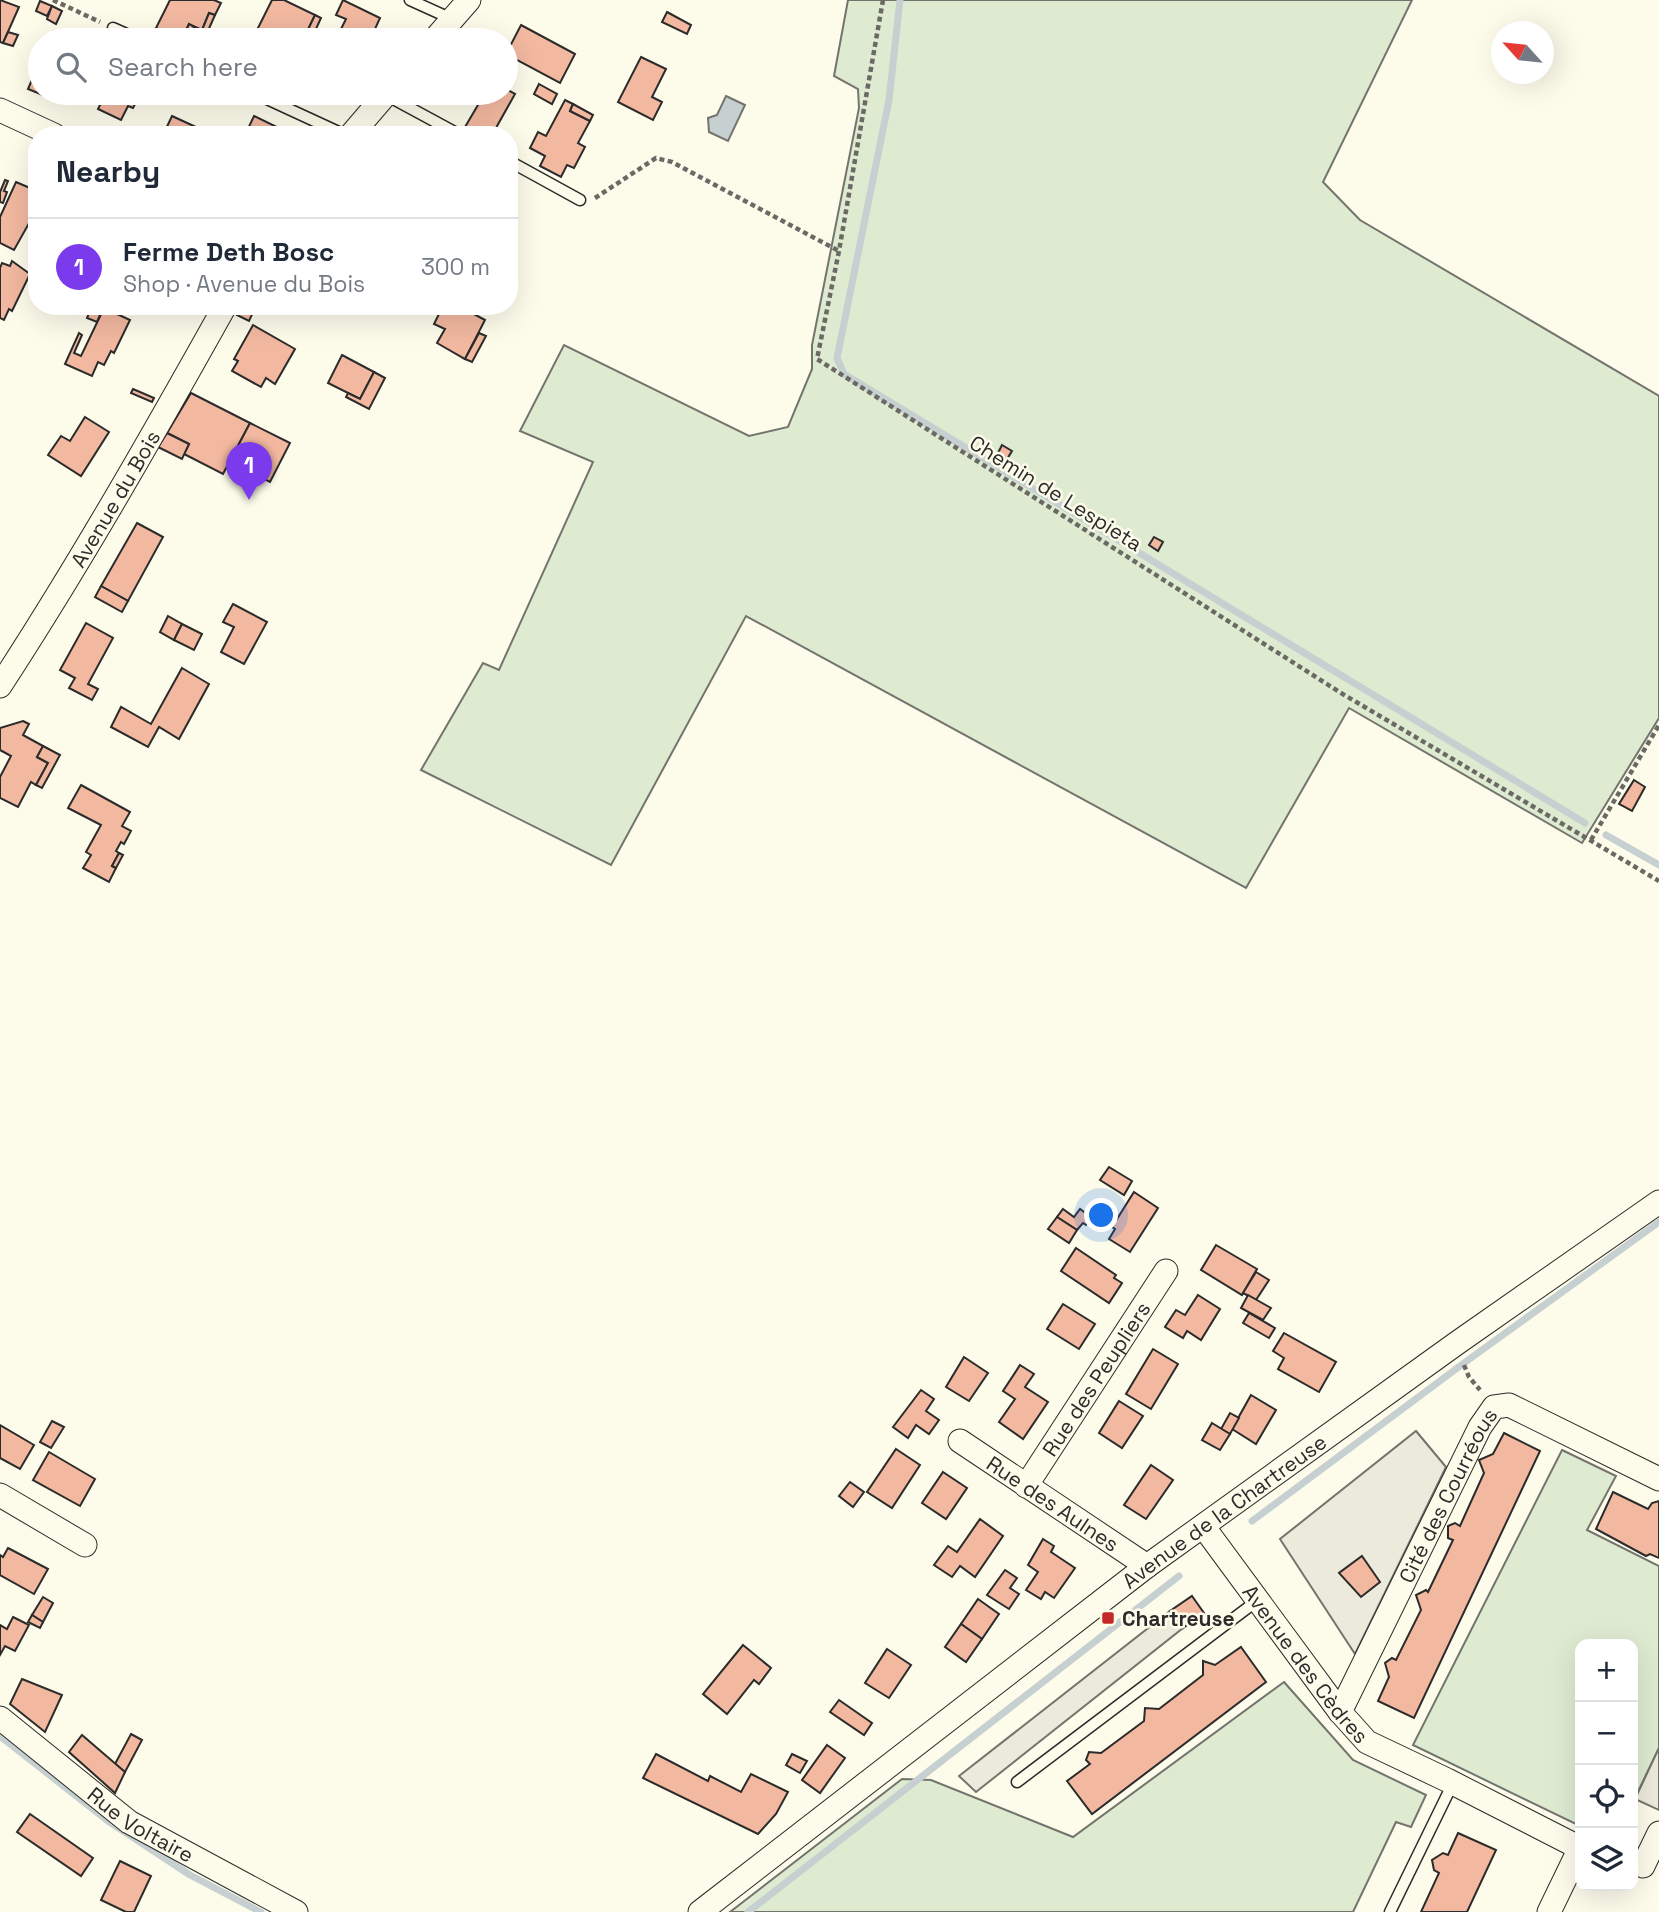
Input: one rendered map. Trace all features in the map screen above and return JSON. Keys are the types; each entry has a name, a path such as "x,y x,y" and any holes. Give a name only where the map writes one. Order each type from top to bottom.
{"street":[{"path":"444,28 469,0"},
{"path":"359,126 377,105"},
{"path":"0,110 35,126"},
{"name":"Avenue du Bois","path":"0,686 136,466 220,315"},
{"name":"Avenue de la Chartreuse","path":"700,1912 1147,1566 1457,1343 1659,1202"},
{"name":"Rue des Peupliers","path":"1026,1486 1166,1271"},
{"name":"Cité des Courréous","path":"1340,1712 1480,1427 1494,1407 1509,1405 1659,1479"},
{"name":"Rue des Aulnes","path":"960,1441 1147,1566"},
{"path":"0,1495 85,1545"},
{"name":"Avenue des Cèdres","path":"1203,1527 1340,1712 1367,1742 1575,1845"},
{"name":"Rue Voltaire","path":"0,1718 129,1822 296,1912"},
{"path":"1645,1867 1659,1833"},
{"path":"1549,1912 1575,1858"}],"lane":[{"path":"410,0 452,19"},
{"path":"280,105 326,126"},
{"path":"407,105 444,126"},
{"path":"518,167 580,200"},
{"path":"1017,1782 1258,1600"},
{"path":"1390,1912 1452,1783"}],"path":[{"path":"53,0 113,28"},
{"name":"Chemin de Lespieta","path":"883,0 839,251 817,359 1341,693 1591,840"},
{"path":"580,200 590,201 656,158 672,162 839,251"},
{"path":"1659,725 1591,840 1659,881"}],"green space":[{"path":"848,0 1412,0 1323,182 1360,220 1659,396 1659,718 1582,843 1349,708 1246,888 746,616 611,865 421,770 483,663 499,670 593,462 520,431 564,345 749,436 788,427 812,369 812,345 859,108 858,89 834,76"},
{"path":"1562,1450 1616,1476 1587,1530 1659,1566 1659,1748 1638,1792 1638,1639 1575,1639 1575,1824 1413,1745"},
{"path":"1284,1682 1353,1760 1426,1795 1411,1827 1396,1822 1353,1912 730,1912 902,1779 931,1780 1073,1837"}],"shaded area":[{"path":"726,96 745,105 728,141 709,132 708,118 717,115"},
{"path":"1416,1431 1446,1467 1355,1654 1280,1539"},
{"path":"1170,1611 1183,1628 976,1792 959,1776"},
{"path":"1659,1748 1659,1810 1638,1800 1638,1793"}],"building":[{"path":"0,0 19,7 3,43 0,42"},
{"path":"170,0 214,0 221,3 215,15 209,13 203,28 189,24 187,28 156,28"},
{"path":"272,0 284,0 315,15 309,28 258,28"},
{"path":"343,0 380,18 375,28 342,28 346,19 336,15"},
{"path":"40,1 52,6 47,16 36,11"},
{"path":"52,6 62,11 56,24 47,19"},
{"path":"667,12 691,25 687,34 662,22"},
{"path":"209,13 215,15 209,28 203,28"},
{"path":"315,15 321,18 316,28 309,28"},
{"path":"521,25 575,54 560,83 518,60 518,31"},
{"path":"8,32 18,35 13,46 3,43"},
{"path":"641,57 666,69 652,97 662,102 653,120 618,102"},
{"path":"539,84 557,94 552,104 534,94"},
{"path":"565,100 573,104 570,111 590,121 578,143 585,147 574,168 567,165 561,177 540,166 545,156 530,148 538,132 546,136"},
{"path":"573,104 593,115 590,121 570,111"},
{"path":"100,105 135,105 133,108 128,106 121,120 98,109"},
{"path":"478,105 509,105 497,126 466,126"},
{"path":"172,116 194,126 167,126"},
{"path":"254,116 275,126 249,126"},
{"path":"5,180 8,181 3,203 0,202 0,192"},
{"path":"16,182 28,187 28,225 14,250 0,243 0,217"},
{"path":"12,261 28,273 28,278 12,311 9,309 4,320 0,318 0,268 2,263 10,266"},
{"path":"88,315 100,315 97,322 87,318"},
{"path":"101,315 119,315 130,320 114,353 111,351 104,365 98,362 92,376 65,364 79,333 82,335 74,353 81,356"},
{"path":"237,315 252,315 249,321"},
{"path":"438,315 476,315 485,320 465,359 437,343 445,329 434,324"},
{"path":"253,325 295,349 275,384 266,378 261,387 232,371 238,361 234,359"},
{"path":"479,333 486,336 472,362 465,359"},
{"path":"342,355 374,372 360,399 328,383"},
{"path":"374,372 385,378 369,409 346,397 348,393 360,399"},
{"path":"133,389 154,398 152,402 131,393"},
{"path":"191,393 250,423 223,474 184,454 189,444 167,433"},
{"path":"85,417 109,432 81,476 48,455 61,436 70,441"},
{"path":"250,423 290,443 270,482 230,461"},
{"path":"167,433 189,444 182,459 158,447"},
{"path":"1002,445 1012,451 1007,459 998,453"},
{"path":"137,523 163,537 128,601 101,586"},
{"path":"1154,537 1163,542 1158,551 1149,545"},
{"path":"101,586 128,601 122,612 95,597"},
{"path":"233,604 267,622 244,664 221,652 234,627 223,622"},
{"path":"168,616 182,624 174,640 160,632"},
{"path":"86,623 113,638 88,684 98,689 92,700 69,688 75,678 60,670"},
{"path":"182,624 202,634 194,650 174,640"},
{"path":"182,668 209,684 179,739 159,727 148,747 111,727 121,707 151,724"},
{"path":"23,721 29,724 23,735 43,746 37,757 48,763 36,785 31,782 18,807 0,798 0,777 11,756 0,750 0,728"},
{"path":"43,746 60,755 42,788 36,785 48,763 37,757"},
{"path":"1634,780 1645,787 1632,811 1619,804"},
{"path":"81,785 130,812 122,826 131,831 124,844 121,842 116,851 119,853 112,866 116,868 109,882 83,868 91,855 86,852 101,825 68,808"},
{"path":"119,853 123,855 116,868 112,866"},
{"path":"1109,1167 1132,1181 1124,1195 1100,1180"},
{"path":"1134,1192 1158,1208 1130,1252 1109,1239 1115,1229 1112,1227"},
{"path":"1063,1209 1074,1217 1080,1209 1092,1218 1077,1230 1057,1217"},
{"path":"1057,1217 1077,1230 1069,1243 1048,1229"},
{"path":"1216,1245 1257,1269 1242,1295 1201,1270"},
{"path":"1076,1248 1116,1275 1114,1278 1122,1283 1109,1303 1061,1271"},
{"path":"1256,1272 1269,1280 1256,1300 1243,1293"},
{"path":"1198,1295 1220,1309 1201,1340 1187,1331 1183,1338 1165,1327 1176,1310 1185,1315"},
{"path":"1248,1295 1271,1308 1263,1320 1241,1308"},
{"path":"1063,1304 1095,1324 1079,1349 1047,1329"},
{"path":"1249,1313 1275,1328 1269,1338 1243,1323"},
{"path":"1284,1333 1336,1362 1319,1392 1278,1369 1284,1358 1273,1351"},
{"path":"1153,1349 1178,1364 1151,1409 1126,1394"},
{"path":"964,1357 988,1373 969,1401 946,1387"},
{"path":"1020,1365 1034,1374 1025,1387 1048,1402 1023,1439 999,1422 1015,1399 1003,1391"},
{"path":"921,1390 934,1399 926,1411 939,1420 929,1434 916,1425 908,1438 893,1427"},
{"path":"1251,1395 1276,1410 1256,1444 1232,1429"},
{"path":"1119,1401 1143,1416 1122,1448 1099,1433"},
{"path":"1230,1413 1239,1418 1230,1434 1221,1429"},
{"path":"52,1421 64,1427 51,1448 40,1442"},
{"path":"1212,1423 1230,1434 1220,1450 1202,1440"},
{"path":"0,1425 34,1445 20,1469 0,1458"},
{"path":"1504,1433 1540,1451 1414,1718 1378,1701 1389,1677 1385,1663 1392,1658 1396,1660 1421,1610 1416,1595 1426,1590 1428,1592 1453,1540 1448,1538 1448,1526 1455,1523 1460,1526 1484,1473 1479,1460 1493,1454"},
{"path":"896,1449 920,1465 892,1508 867,1492"},
{"path":"49,1452 95,1479 80,1506 33,1480"},
{"path":"1151,1465 1173,1480 1146,1519 1124,1505"},
{"path":"943,1472 967,1488 946,1519 922,1503"},
{"path":"850,1482 864,1492 853,1507 839,1496"},
{"path":"1613,1492 1648,1509 1652,1503 1659,1501 1659,1558 1650,1554 1646,1556 1596,1529"},
{"path":"980,1519 1003,1536 975,1577 960,1566 952,1577 934,1565 948,1546 957,1552"},
{"path":"1043,1539 1054,1546 1051,1552 1075,1568 1054,1598 1045,1592 1041,1599 1026,1590 1038,1572 1028,1565"},
{"path":"8,1548 48,1569 34,1594 0,1575 0,1555 3,1557"},
{"path":"1362,1556 1380,1582 1361,1597 1339,1573"},
{"path":"1005,1570 1017,1578 1010,1588 1019,1594 1009,1609 987,1595"},
{"path":"1192,1596 1204,1613 1183,1628 1170,1611"},
{"path":"43,1597 53,1603 43,1622 32,1615"},
{"path":"978,1599 999,1614 982,1639 961,1624"},
{"path":"32,1615 43,1622 40,1628 28,1622"},
{"path":"13,1617 29,1625 15,1651 5,1646 0,1655 0,1625 7,1629"},
{"path":"961,1624 982,1639 966,1662 945,1647"},
{"path":"743,1645 771,1668 759,1684 754,1680 727,1714 703,1694"},
{"path":"1241,1647 1266,1682 1092,1814 1067,1781 1090,1764 1086,1760 1089,1752 1101,1753 1144,1721 1145,1708 1159,1709 1203,1675 1203,1661 1215,1665"},
{"path":"887,1649 911,1665 889,1698 865,1683"},
{"path":"22,1679 62,1695 45,1732 10,1704"},
{"path":"839,1700 872,1723 864,1735 830,1712"},
{"path":"131,1734 142,1740 125,1772 115,1764"},
{"path":"82,1735 125,1772 115,1793 69,1752"},
{"path":"827,1745 845,1758 820,1793 802,1780"},
{"path":"656,1754 708,1781 710,1776 741,1792 751,1774 788,1792 776,1814 758,1834 643,1778"},
{"path":"792,1754 807,1761 800,1773 786,1765"},
{"path":"30,1814 93,1858 81,1876 17,1832"},
{"path":"1458,1833 1496,1850 1467,1912 1421,1912 1439,1873 1434,1870 1432,1860 1443,1853 1448,1855"},
{"path":"120,1861 151,1876 134,1912 126,1912 101,1900"}],"waterway":[{"path":"900,0 889,100 837,358 844,374 1585,823"},
{"path":"1606,835 1659,865"},
{"path":"1252,1521 1659,1222"},
{"path":"748,1912 1179,1576"},
{"path":"0,1736 108,1821 190,1875 261,1912"}],"place":[{"name":"Ferme Deth Bosc","path":"249,500"},
{"name":"Chartreuse","path":"1108,1618"}]}
